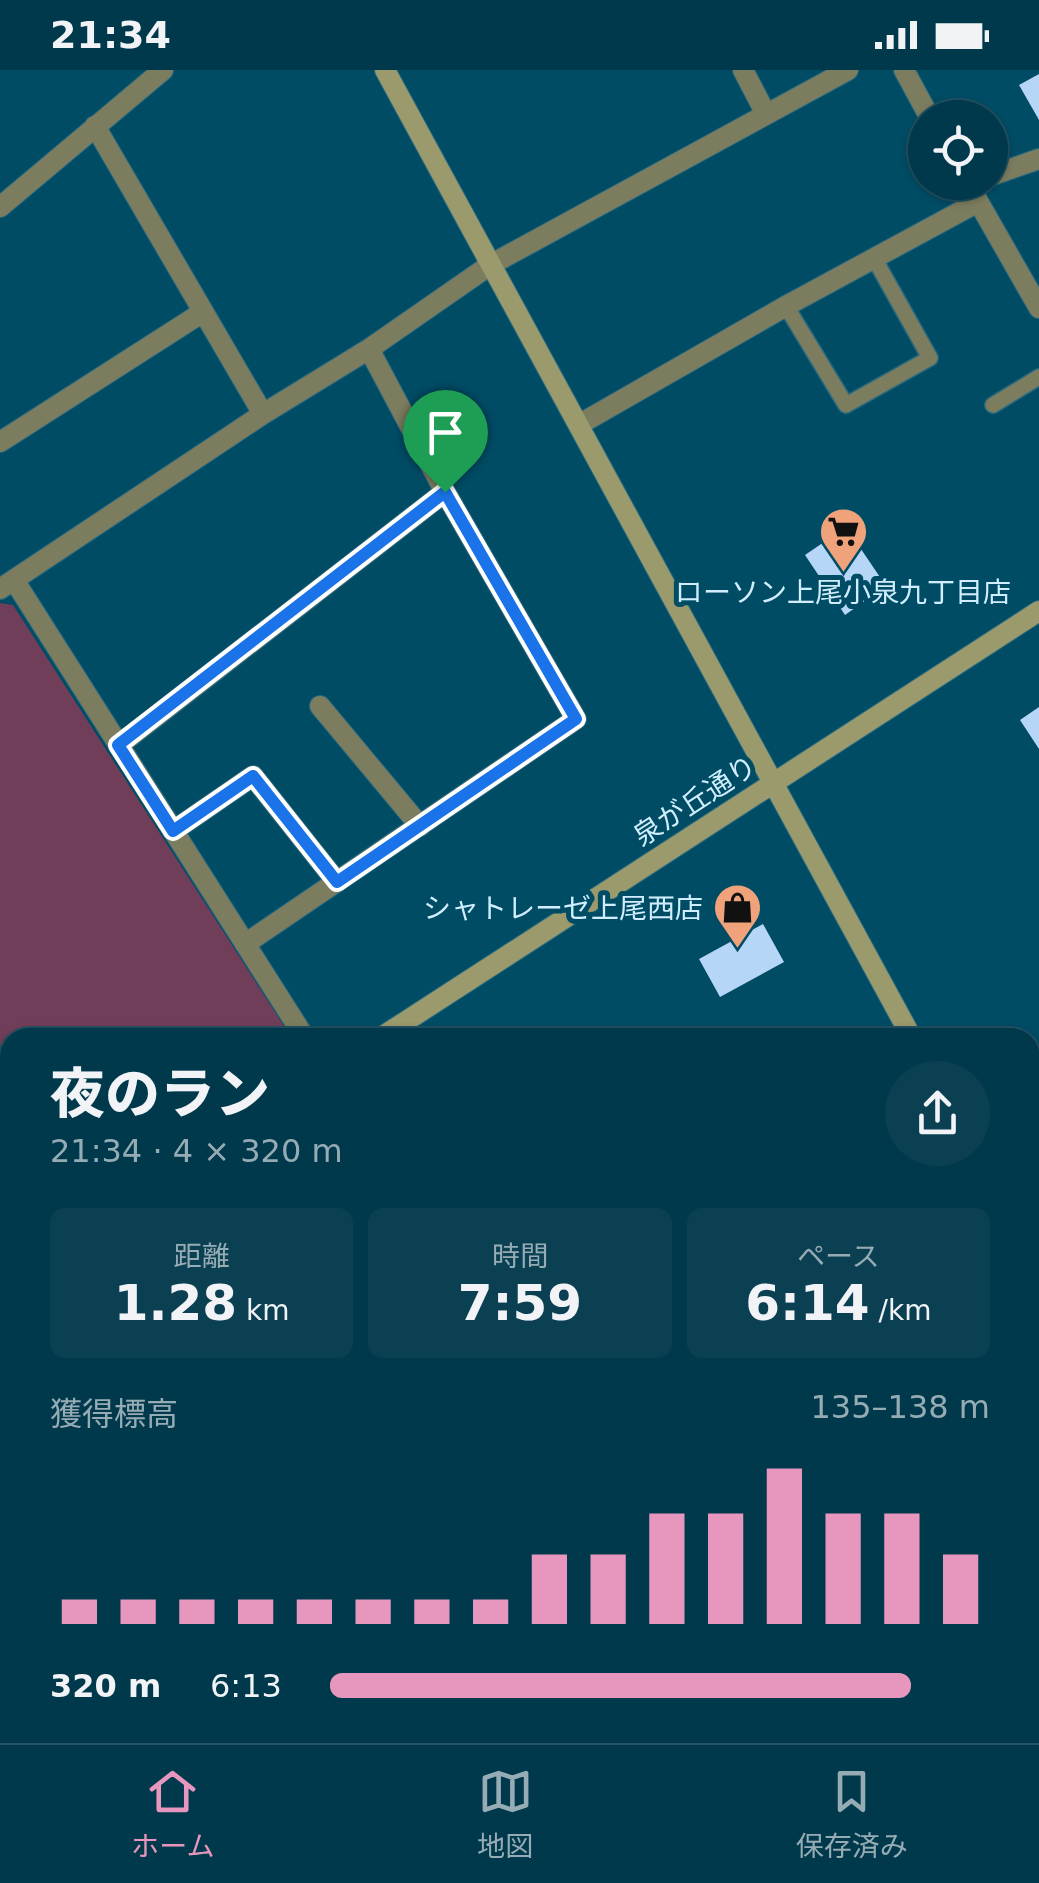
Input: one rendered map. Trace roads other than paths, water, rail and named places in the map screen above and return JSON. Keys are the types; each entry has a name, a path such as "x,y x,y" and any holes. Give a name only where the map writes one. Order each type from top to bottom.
{"street":[{"path":"0,207 164,70"},
{"path":"385,70 907,1028"},
{"path":"743,70 766,114"},
{"path":"299,1028 118,745 7,584 490,265 848,70"},
{"path":"904,70 920,100"},
{"path":"96,126 263,414"},
{"path":"1008,170 1039,159"},
{"path":"580,424 874,258 954,200"},
{"path":"978,200 1039,308"},
{"path":"0,442 203,312"},
{"path":"246,944 576,719 445,492 369,348"},
{"path":"118,745 445,492"},
{"name":"泉が丘通り","path":"395,1028 1039,611"},
{"path":"320,706 420,826"},
{"path":"173,831 253,776 337,882"}],"lane":[{"path":"786,306 846,405 930,358 874,258"},
{"path":"993,405 1039,377"}],"place":[{"name":"ローソン上尾小泉九丁目店","path":"843,574"},
{"name":"シャトレーゼ上尾西店","path":"738,950"}]}
